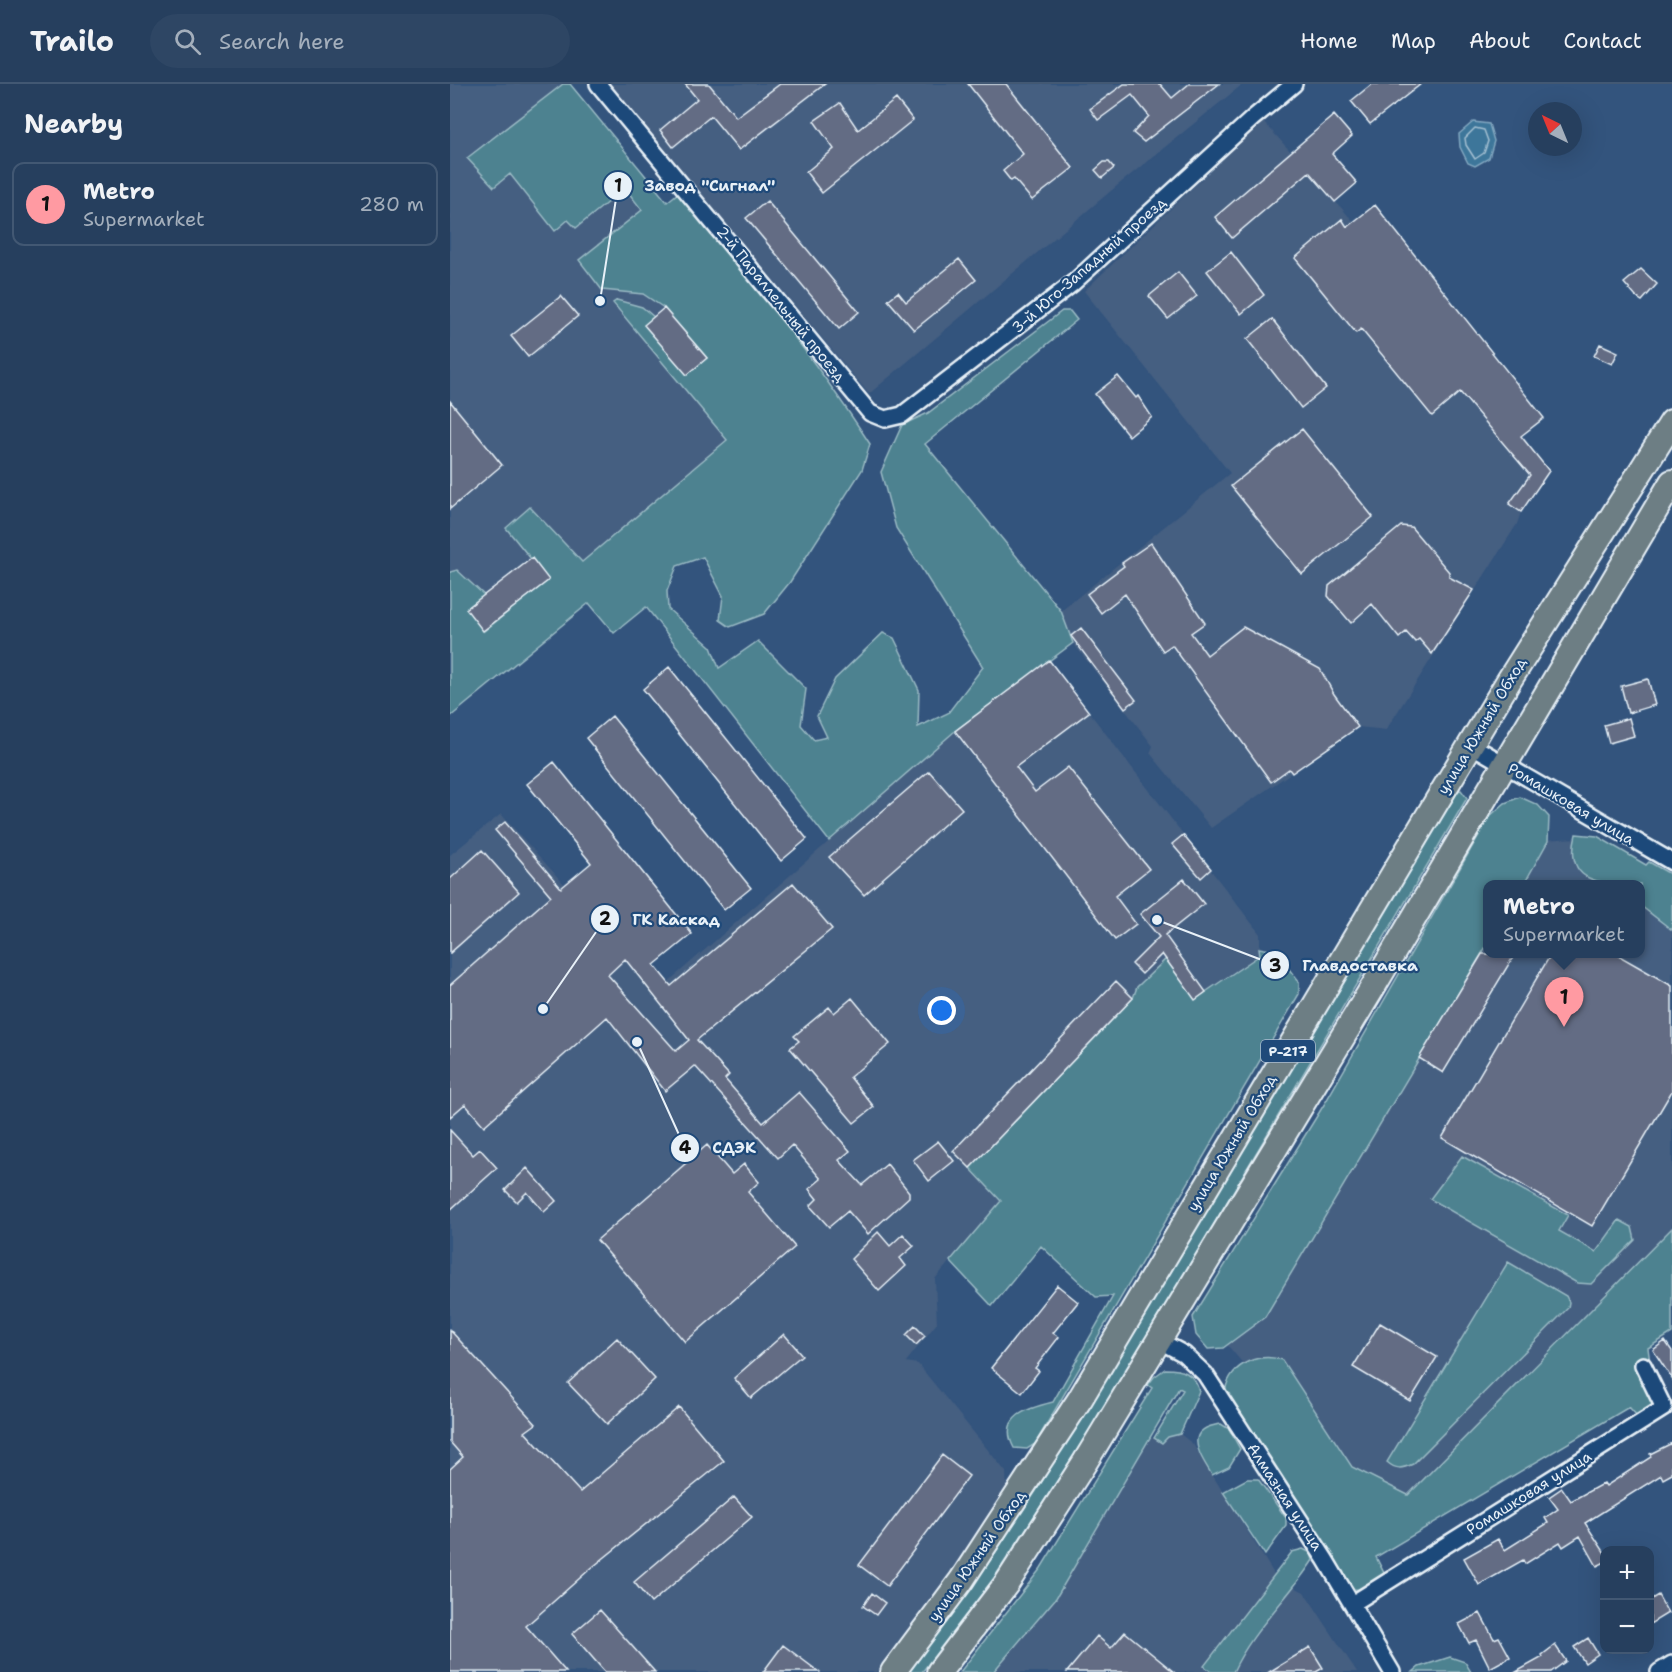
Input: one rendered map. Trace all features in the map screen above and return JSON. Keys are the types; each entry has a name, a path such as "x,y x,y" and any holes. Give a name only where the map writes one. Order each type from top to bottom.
{"main road":[{"name":"улица Южный Обход","path":"893,1672 961,1581 1075,1408 1508,682 1672,422"},
{"name":"Р-217","path":"939,1672 1007,1582 1085,1462 1672,482"}],"street":[{"name":"2-й Параллельный проезд","path":"598,84 870,414"},
{"name":"3-й Юго-Западный проезд","path":"870,414 885,419 902,415 1007,336 1073,283 1253,118 1294,84"},
{"name":"Ромашковая улица","path":"1471,745 1672,862"},
{"name":"Алмазная улица","path":"1158,1340 1184,1354 1205,1374 1352,1604 1392,1672"},
{"name":"Ромашковая улица","path":"1352,1604 1664,1408 1643,1365"},
{"path":"1659,1672 1672,1664"}],"shaded area":[{"path":"450,84 570,84 831,400 450,711"},
{"path":"609,84 1243,84 1118,185 869,394"},
{"path":"1263,121 1354,222 1549,471 1521,512 1517,524 1386,730 1358,727 1211,828 1150,753 1153,746 1073,643 1061,611 1230,473 1084,291"},
{"path":"1049,660 1260,934 1260,955 1195,1000 1137,987 1133,998 970,1168 1001,1201 935,1279 937,1323 906,1362 918,1364 1006,1472 1007,1497 878,1672 450,1672 450,855 501,814 564,884 578,873 668,982 955,731"},
{"path":"1594,837 1672,882 1672,1282 1366,1555 1246,1367 1223,1340 1483,934 1483,958 1645,958 1645,880 1517,880 1542,840"},
{"path":"1180,1434 1193,1444 1276,1577 1304,1592 1357,1672 993,1672 1056,1598 1151,1437 1162,1443 1168,1437"}],"green space":[{"path":"563,84 570,84 667,202 678,193 778,316 826,379 870,444 862,470 790,582 764,614 730,627 720,620 723,596 703,557 677,566 667,591 668,609 711,647 719,668 758,641 806,689 801,725 814,740 827,737 817,716 835,679 883,633 894,638 919,690 918,727 948,713 983,667 896,528 881,472 902,425 928,413 1062,311 1070,311 1077,320 925,444 1061,611 1073,643 955,731 829,841 646,607 614,633 589,603 450,717 450,572 457,570 484,595 484,631 548,580 506,528 530,507 582,562 727,440 613,303 617,300 642,307 654,317 645,325 687,375 707,358 664,308 643,294 602,290 579,260 642,210 625,188 576,228 568,220 555,231 510,174 494,187 467,158"},
{"path":"1461,790 1467,798 1107,1404 994,1578 922,1672 906,1672 983,1571 1036,1491 1457,791"},
{"path":"1520,797 1538,805 1549,817 1548,841 1526,880 1483,880 1483,952 1265,1317 1223,1348 1208,1349 1196,1335 1193,1317 1325,1103 1490,816 1505,803"},
{"path":"1576,834 1597,836 1646,865 1649,862 1672,875 1672,930 1645,909 1645,880 1594,880 1589,878 1575,863 1573,851"},
{"path":"1259,948 1275,951 1299,982 1299,994 1035,1444 1027,1449 1014,1448 1010,1437 1013,1421 1018,1415 1034,1407 1053,1402 1113,1296 1096,1297 1041,1246 992,1306 950,1261 1001,1201 970,1168 1133,998 1137,987 1166,959 1195,999 1260,955"},
{"path":"1462,1156 1568,1215 1559,1231 1596,1252 1619,1220 1632,1227 1635,1240 1591,1284 1577,1283 1430,1199"},
{"path":"1672,1228 1672,1333 1648,1348 1656,1406 1638,1417 1629,1407 1376,1557 1386,1577 1364,1590 1354,1589 1225,1396 1226,1386 1236,1369 1253,1360 1263,1358 1282,1360 1352,1467 1408,1495"},
{"path":"1508,1262 1566,1296 1569,1302 1568,1308 1413,1464 1402,1468 1393,1466 1387,1462"},
{"path":"1165,1369 1187,1373 1194,1380 1199,1391 1180,1434 1168,1437 1162,1443 1154,1438 1183,1390 1179,1388 1056,1598 993,1672 960,1672 1041,1568 1152,1388 1148,1385"},
{"path":"1221,1424 1229,1429 1240,1449 1229,1467 1212,1475 1199,1451 1198,1437 1201,1431"},
{"path":"1247,1479 1258,1479 1286,1518 1286,1526 1265,1555 1223,1492"},
{"path":"1303,1549 1311,1553 1313,1560 1250,1642 1233,1672 1212,1672 1204,1666 1292,1552"},
{"path":"1450,1657 1465,1662 1471,1672 1413,1672 1419,1667"}],"water":[{"path":"1473,122 1489,124 1494,141 1489,158 1475,166 1468,163 1460,147 1459,134"}],"building":[{"path":"685,84 709,84 736,117 780,84 825,84 739,150 711,116 673,147 660,130 697,99"},
{"path":"968,84 1006,84 1073,168 1032,200 1014,179 1011,181 1003,171 1023,154"},
{"path":"1124,84 1160,84 1172,98 1189,84 1219,84 1144,142 1133,133 1149,116 1132,95 1098,120 1090,109"},
{"path":"1372,84 1421,84 1370,124 1351,101"},
{"path":"896,99 913,120 822,193 806,172 834,149 814,121 840,103 858,130"},
{"path":"1334,115 1352,136 1332,154 1357,183 1335,202 1309,172 1232,238 1215,217"},
{"path":"1104,162 1109,162 1114,168 1102,178 1095,170"},
{"path":"767,201 859,312 839,329 746,218"},
{"path":"1375,205 1544,418 1521,436 1549,471 1521,512 1509,504 1530,475 1460,392 1432,416 1361,329 1356,333 1295,258 1342,219 1347,227"},
{"path":"1231,252 1264,295 1241,314 1207,271"},
{"path":"959,259 976,280 914,330 888,300 898,292 906,302"},
{"path":"1641,269 1657,284 1642,301 1624,283"},
{"path":"1178,272 1197,296 1168,319 1149,296"},
{"path":"561,296 578,316 528,357 511,336"},
{"path":"664,308 707,358 687,375 644,325"},
{"path":"1272,319 1326,388 1301,408 1247,339"},
{"path":"1600,344 1618,352 1612,364 1594,356"},
{"path":"1118,376 1136,398 1138,396 1152,417 1129,436 1095,394"},
{"path":"450,401 502,465 450,509"},
{"path":"1302,429 1373,517 1302,574 1231,486"},
{"path":"1401,526 1411,527 1449,572 1449,577 1474,590 1432,654 1419,639 1415,642 1406,632 1399,638 1372,604 1351,623 1328,596 1329,586"},
{"path":"1151,543 1205,623 1191,633 1207,655 1243,627 1320,669 1334,694 1358,727 1292,773 1289,769 1271,782 1172,645 1163,651 1125,594 1101,613 1087,594 1124,566 1122,563"},
{"path":"532,558 549,580 483,631 466,609"},
{"path":"1081,628 1136,700 1125,708 1071,636"},
{"path":"1049,660 1089,712 1016,767 1035,792 1068,767 1149,869 1115,896 1136,924 1115,940 955,731"},
{"path":"669,667 807,839 781,861 643,689"},
{"path":"1648,679 1655,705 1628,713 1621,686"},
{"path":"612,716 751,888 724,910 586,738"},
{"path":"1629,718 1634,736 1609,743 1604,725"},
{"path":"554,762 692,934 654,965 671,986 793,883 832,929 697,1040 729,1075 725,1079 763,1123 799,1092 850,1151 839,1160 862,1185 887,1164 909,1192 909,1197 868,1234 848,1211 829,1227 810,1206 817,1199 809,1189 821,1179 792,1145 778,1158 695,1066 665,1091 607,1017 484,1126 465,1104 450,1117 450,985 551,896 495,830 505,822 561,888 591,863 527,784","holes":["625,959 689,1040 676,1051 608,975"]},
{"path":"929,771 962,809 864,895 829,857"},
{"path":"1183,835 1211,869 1201,878 1172,844"},
{"path":"482,850 519,892 450,953 450,879"},
{"path":"1184,879 1204,904 1165,935 1206,992 1195,1000 1162,954 1142,974 1132,964 1159,937 1140,914"},
{"path":"1482,954 1483,958 1513,958 1443,1073 1419,1058"},
{"path":"1549,958 1623,958 1672,986 1672,1091 1592,1226 1442,1138"},
{"path":"1116,981 1133,998 970,1168 953,1151"},
{"path":"852,998 890,1044 850,1077 874,1107 854,1123 790,1048 799,1041 794,1036 829,1007 834,1013"},
{"path":"450,1130 473,1155 480,1149 497,1168 450,1210"},
{"path":"938,1141 954,1161 929,1181 913,1160"},
{"path":"707,1145 732,1174 744,1164 759,1182 748,1192 795,1247 685,1342 597,1240"},
{"path":"527,1168 556,1201 544,1212 527,1192 517,1202 505,1190"},
{"path":"878,1232 890,1246 903,1234 914,1246 900,1258 906,1266 879,1291 851,1259"},
{"path":"1057,1285 1078,1302 1053,1333 1059,1337 1035,1368 1039,1371 1022,1393 991,1368"},
{"path":"1380,1323 1437,1357 1410,1401 1353,1367"},
{"path":"915,1326 925,1336 916,1345 906,1335"},
{"path":"450,1330 536,1424 525,1432 580,1492 679,1407 724,1461 589,1570 526,1626 566,1672 450,1672 450,1469 463,1457 450,1442"},
{"path":"784,1334 802,1355 751,1398 734,1378"},
{"path":"617,1338 655,1379 607,1424 568,1383"},
{"path":"1665,1341 1672,1351 1672,1379 1653,1350"},
{"path":"1672,1443 1672,1474 1663,1479 1661,1475 1585,1523 1600,1546 1600,1564 1597,1566 1580,1536 1563,1547 1560,1542 1525,1564 1523,1560 1479,1585 1464,1558 1498,1539 1505,1550 1548,1523 1545,1518 1558,1509 1549,1497 1562,1488 1571,1501 1604,1483 1606,1486 1651,1457 1650,1454"},
{"path":"942,1455 969,1476 887,1586 859,1565"},
{"path":"734,1497 752,1517 651,1603 634,1582"},
{"path":"872,1593 885,1603 876,1615 863,1606"},
{"path":"1658,1595 1668,1613 1654,1622 1654,1600"},
{"path":"600,1610 655,1672 605,1672 572,1634"},
{"path":"1480,1613 1494,1639 1499,1637 1510,1657 1490,1668 1476,1640 1469,1643 1459,1624"},
{"path":"1125,1632 1174,1672 1067,1672 1097,1636 1111,1648"},
{"path":"1588,1638 1598,1654 1585,1663 1574,1647"},
{"path":"783,1645 819,1672 763,1672"},
{"path":"1555,1645 1566,1661 1551,1672 1516,1672 1543,1657 1542,1655"},
{"path":"1310,1647 1323,1668 1316,1672 1269,1672"}],"place":[{"name":"Завод \"Сигнал\"","path":"600,301"},
{"name":"Главдоставка","path":"1157,920"},
{"name":"ГК Каскад","path":"543,1009"},
{"name":"Metro","path":"1564,1027"},
{"name":"СДЭК","path":"637,1042"}]}
